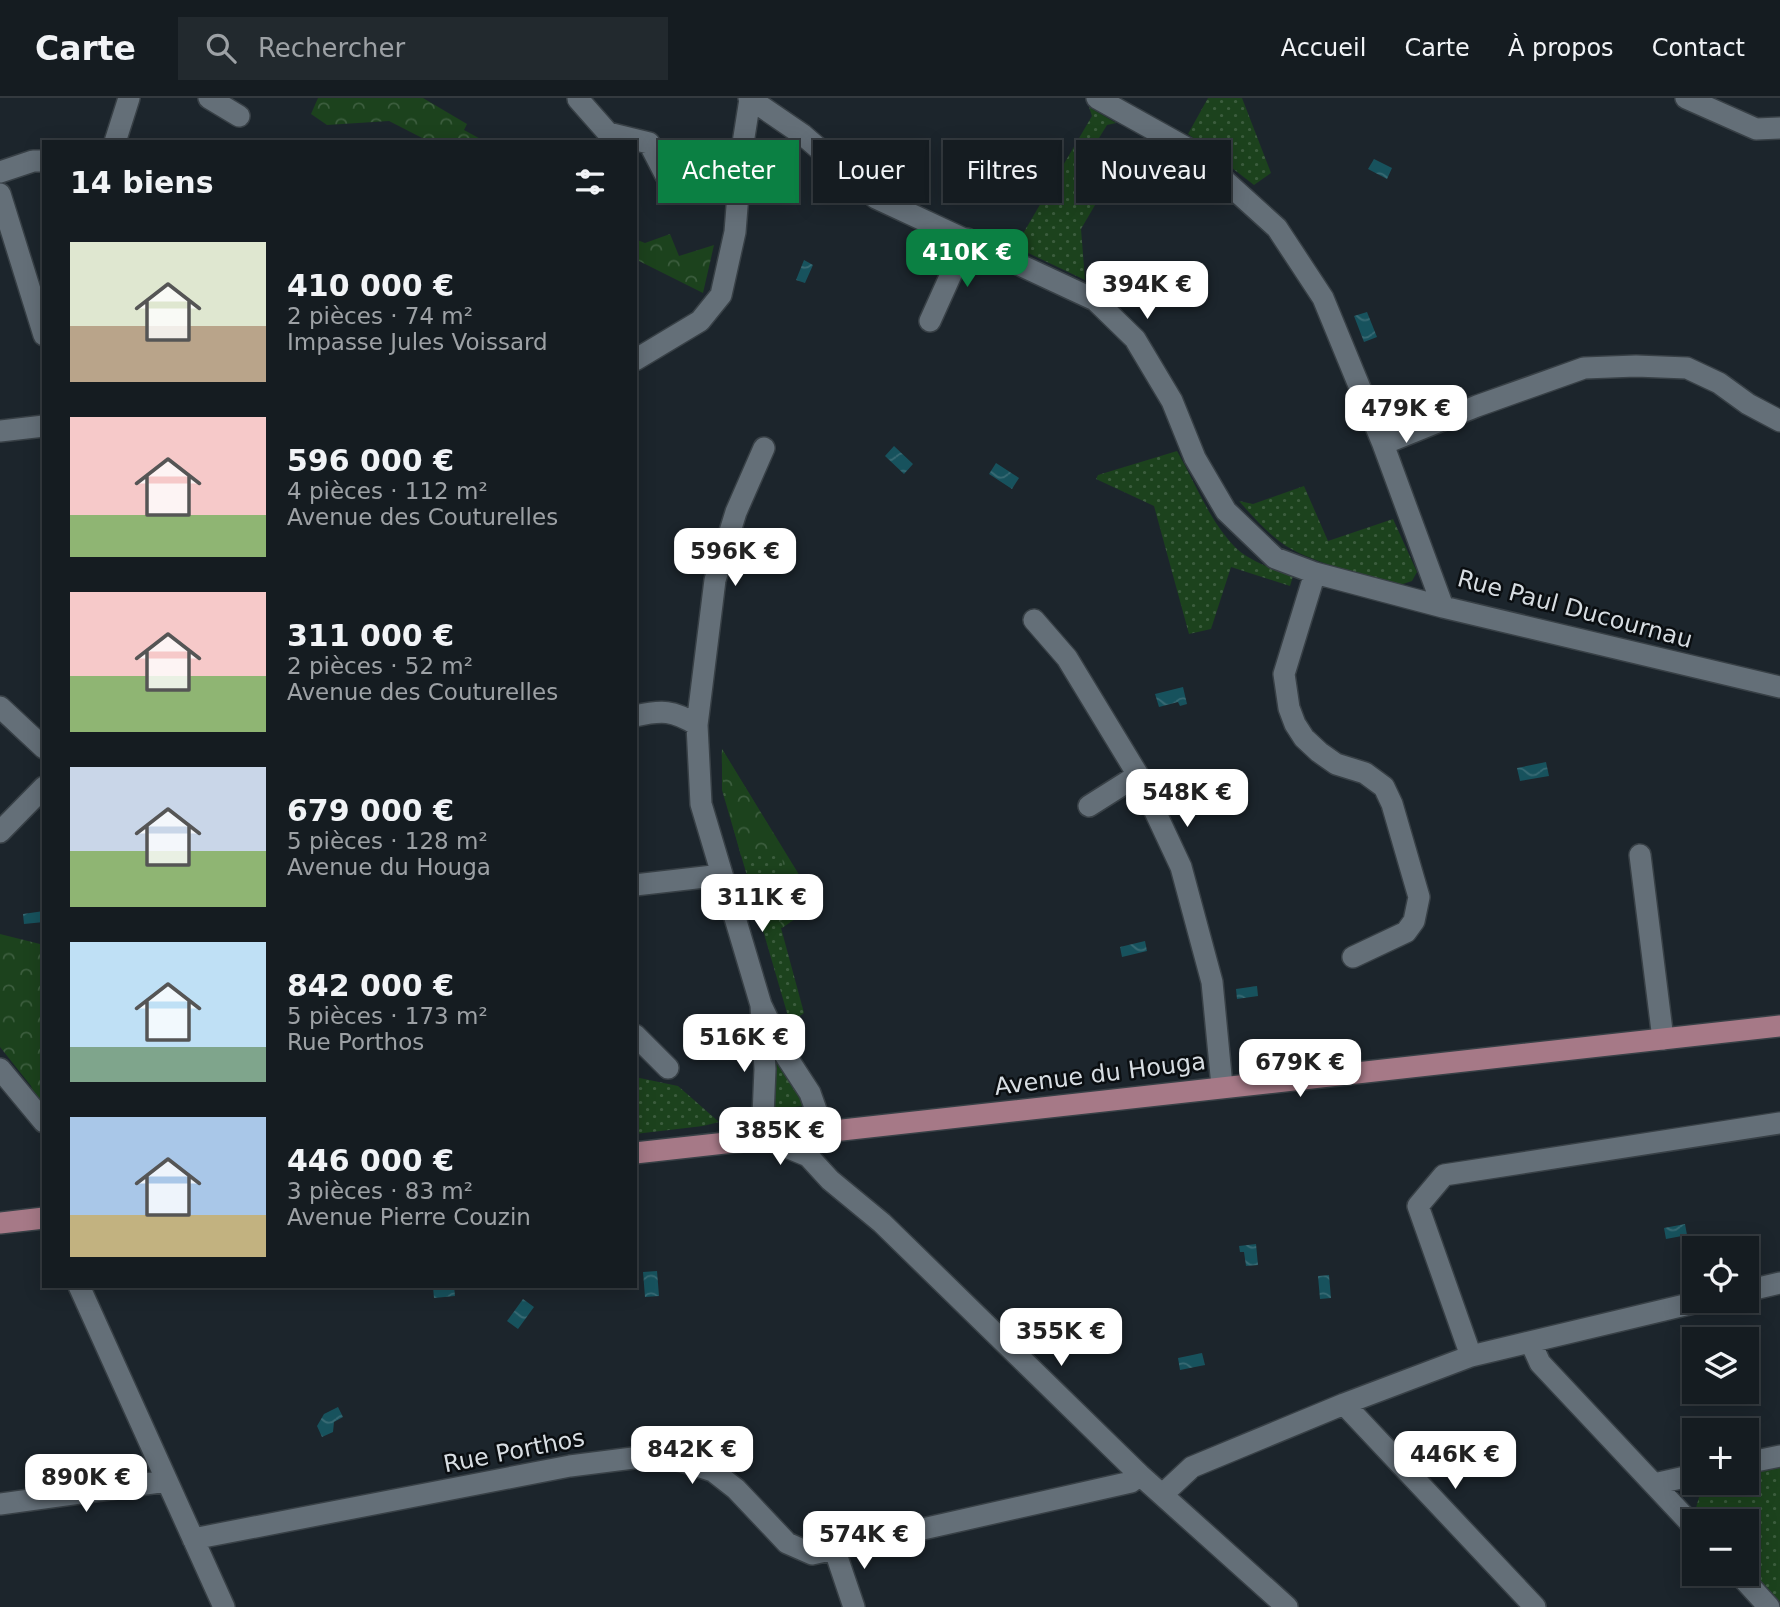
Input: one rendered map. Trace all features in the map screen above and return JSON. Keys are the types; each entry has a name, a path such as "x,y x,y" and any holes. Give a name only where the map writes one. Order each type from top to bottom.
{"main road":[{"name":"Avenue du Houga","path":"637,1153 1780,1026"},
{"path":"0,1223 42,1218"}],"street":[{"path":"116,140 129,98"},
{"path":"209,98 239,116"},
{"path":"578,98 608,133 634,140"},
{"name":"Rue Paul Ducournau","path":"1097,98 1192,151 1277,228 1323,298 1383,444 1443,607 1780,687"},
{"path":"1686,98 1756,129 1780,128"},
{"path":"637,359 700,321 720,295 735,232 749,99 803,135 876,198 1096,300 1135,338 1172,401 1195,458 1226,511 1275,558 1315,573 1443,607"},
{"path":"637,141 649,144 658,161"},
{"path":"0,172 33,161 42,161"},
{"path":"0,194 7,242 42,330"},
{"path":"930,321 967,239"},
{"path":"1383,444 1584,368 1687,368 1719,383 1748,404 1780,421"},
{"path":"0,430 42,426"},
{"path":"764,448 736,512 715,580 697,724 701,804 761,1005 784,1053 810,1093 816,1110 817,1133 808,1156"},
{"path":"1315,573 1284,674 1289,708 1304,738 1319,752 1336,764 1365,773 1384,787 1392,804 1419,897 1414,921 1406,932 1353,957"},
{"path":"1034,620 1066,658 1150,795 1181,867 1212,982 1222,1086"},
{"path":"0,707 42,746"},
{"path":"637,716 659,710 682,715 697,724"},
{"path":"1089,806 1138,775"},
{"path":"0,832 42,789"},
{"path":"1640,855 1663,1039"},
{"path":"637,885 722,875"},
{"path":"761,1005 765,1069 763,1116 767,1139 808,1156 830,1180 882,1223 1140,1475 1287,1607"},
{"path":"637,1037 668,1068"},
{"path":"0,1069 42,1120"},
{"path":"1471,1356 1418,1206 1444,1175 1780,1123"},
{"path":"1759,1288 1780,1283"},
{"path":"80,1288 224,1607"},
{"path":"1163,1494 1192,1467 1344,1404 1471,1356 1682,1306"},
{"path":"1531,1343 1540,1363 1682,1514"},
{"path":"1344,1404 1535,1607"},
{"path":"1759,1460 1780,1455"},
{"name":"Rue Porthos","path":"193,1539 570,1466 649,1456 682,1461 713,1471 730,1484 787,1543 812,1554 1130,1482 1140,1475"},
{"path":"1654,1484 1682,1478"},
{"path":"0,1504 167,1481"},
{"path":"834,1548 855,1607"},
{"path":"1750,1586 1769,1607"}],"green space":[{"path":"318,98 423,98 467,124 464,130 482,140 426,140 389,121 327,125 311,114"},
{"path":"1208,98 1242,98 1271,173 1254,185 1231,167 1231,140 1196,140 1188,134"},
{"path":"1089,107 1116,123 1107,125 1098,140 1078,140 1092,116"},
{"path":"1076,143 1076,203 1096,203 1081,229 1085,280 1005,242 1021,237 1041,203 1062,203 1062,167"},
{"path":"670,234 679,256 714,245 703,293 637,260 637,240 645,243"},
{"path":"1177,451 1210,513 1234,546 1254,560 1293,576 1290,586 1231,567 1211,629 1189,634 1154,506 1096,479 1098,475"},
{"path":"1304,486 1328,541 1393,519 1417,572 1412,581 1400,585 1299,553 1273,536 1239,501 1253,504"},
{"path":"722,749 816,904 781,928 804,1013 790,1023 722,790"},
{"path":"722,749 817,904 782,928 780,921 787,919 782,854 741,856 725,790"},
{"path":"0,934 42,944 42,1125 31,1086 0,1047"},
{"path":"777,1062 782,1065 804,1106 772,1109 773,1066"},
{"path":"637,1077 678,1086 719,1122 637,1134"},
{"path":"1780,1467 1780,1602 1759,1579 1759,1509 1696,1509 1700,1495 1759,1495 1759,1471"}],"water":[{"path":"1374,159 1392,168 1387,179 1368,169"},
{"path":"804,260 813,265 805,283 796,280"},
{"path":"1367,312 1377,337 1364,342 1354,316"},
{"path":"894,446 913,464 904,474 885,456"},
{"path":"996,463 1019,478 1012,489 989,474"},
{"path":"1183,687 1187,704 1180,706 1178,702 1159,707 1155,694"},
{"path":"1546,762 1549,776 1520,781 1517,768"},
{"path":"42,911 42,922 24,924 23,914"},
{"path":"1145,941 1147,951 1122,957 1120,947"},
{"path":"1257,986 1258,996 1237,999 1236,989"},
{"path":"1685,1224 1687,1235 1666,1239 1664,1228"},
{"path":"1256,1244 1258,1265 1246,1266 1244,1252 1240,1252 1239,1246"},
{"path":"657,1271 659,1296 645,1297 643,1272"},
{"path":"1329,1275 1331,1298 1320,1299 1318,1276"},
{"path":"433,1288 454,1288 455,1296 434,1298"},
{"path":"523,1299 534,1307 518,1329 507,1321"},
{"path":"1202,1353 1205,1365 1180,1370 1178,1358"},
{"path":"338,1407 343,1417 334,1422 333,1432 322,1437 317,1426 324,1414"},
{"path":"1485,1442 1501,1458 1492,1467 1475,1451"}]}
